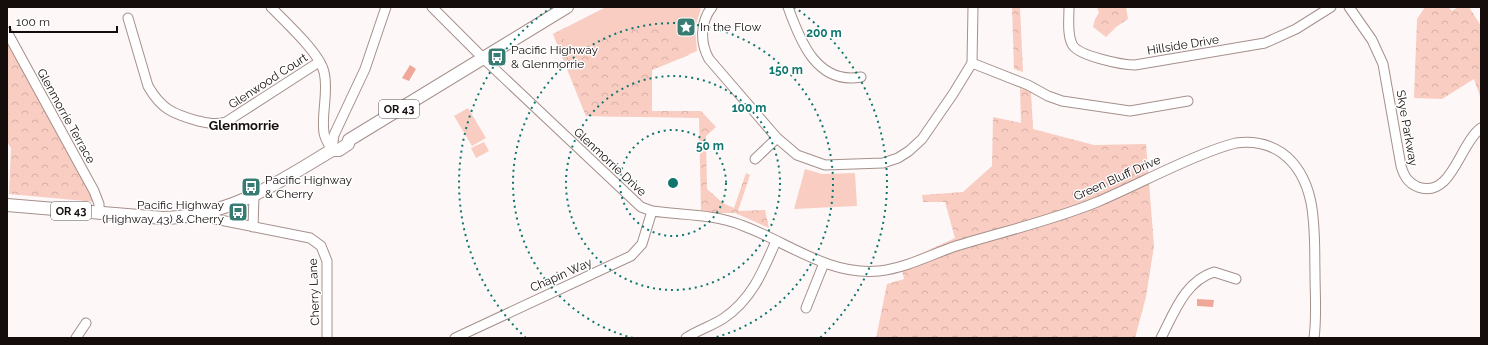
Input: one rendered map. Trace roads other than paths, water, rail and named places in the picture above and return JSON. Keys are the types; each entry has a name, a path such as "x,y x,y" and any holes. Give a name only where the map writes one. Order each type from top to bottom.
{"main road":[{"name":"OR 43","path":"7,205 99,214 163,218 207,213 254,196 332,150 335,144 344,138 349,140 567,7"}],"street":[{"path":"271,7 312,52 324,70 326,81 324,135 332,150"},
{"path":"332,150 334,135 365,69 386,7"},
{"name":"Glenmorrie Drive","path":"432,7 483,58 641,207 652,211 728,221 742,225 776,241"},
{"path":"712,7 706,16 703,26 702,41 705,52 717,69 777,138 797,155 825,165 883,163 898,158 909,151 922,139 972,63 973,7"},
{"path":"788,7 805,49 822,68 840,78 848,80 861,77"},
{"name":"Hillside Drive","path":"1069,7 1070,37 1072,44 1077,51 1125,64 1136,65 1265,44 1292,32 1331,7"},
{"name":"Skye Parkway","path":"1349,7 1372,40 1383,64 1401,166 1405,176 1410,182 1419,187 1427,188 1434,187 1444,182 1454,169 1469,139 1481,128"},
{"name":"Glenwood Court","path":"128,18 148,86 153,96 167,110 176,115 208,124 216,125 226,122 319,62"},
{"name":"Glenmorrie Terrace","path":"7,32 94,191 99,204 99,214"},
{"path":"972,63 1028,85 1048,96 1062,101 1130,111 1188,101"},
{"path":"755,158 777,138"},
{"name":"Green Bluff Drive","path":"776,241 824,263 840,268 866,271 888,270 1093,203 1204,154 1235,144 1259,144 1275,149 1292,162 1304,179 1309,193 1315,249 1316,322 1314,338"},
{"path":"253,227 254,196"},
{"name":"Chapin Way","path":"455,338 631,256 642,244 652,211"},
{"name":"Cherry Lane","path":"207,213 215,219 303,235 321,246 327,261 327,338"},
{"path":"686,338 720,320 738,307 756,285 776,241"},
{"path":"806,308 824,263"},
{"path":"1161,338 1180,300 1197,280 1214,272 1236,279"},
{"path":"76,338 86,323"}],"place":[{"name":"In the Flow","path":"686,27"},
{"name":"Pacific Highway & Glenmorrie","path":"497,57"},
{"name":"Pacific Highway & Cherry","path":"251,187"},
{"name":"Pacific Highway (Highway 43) & Cherry","path":"238,212"}],"district":[{"name":"Glenmorrie","path":"244,125"}]}
